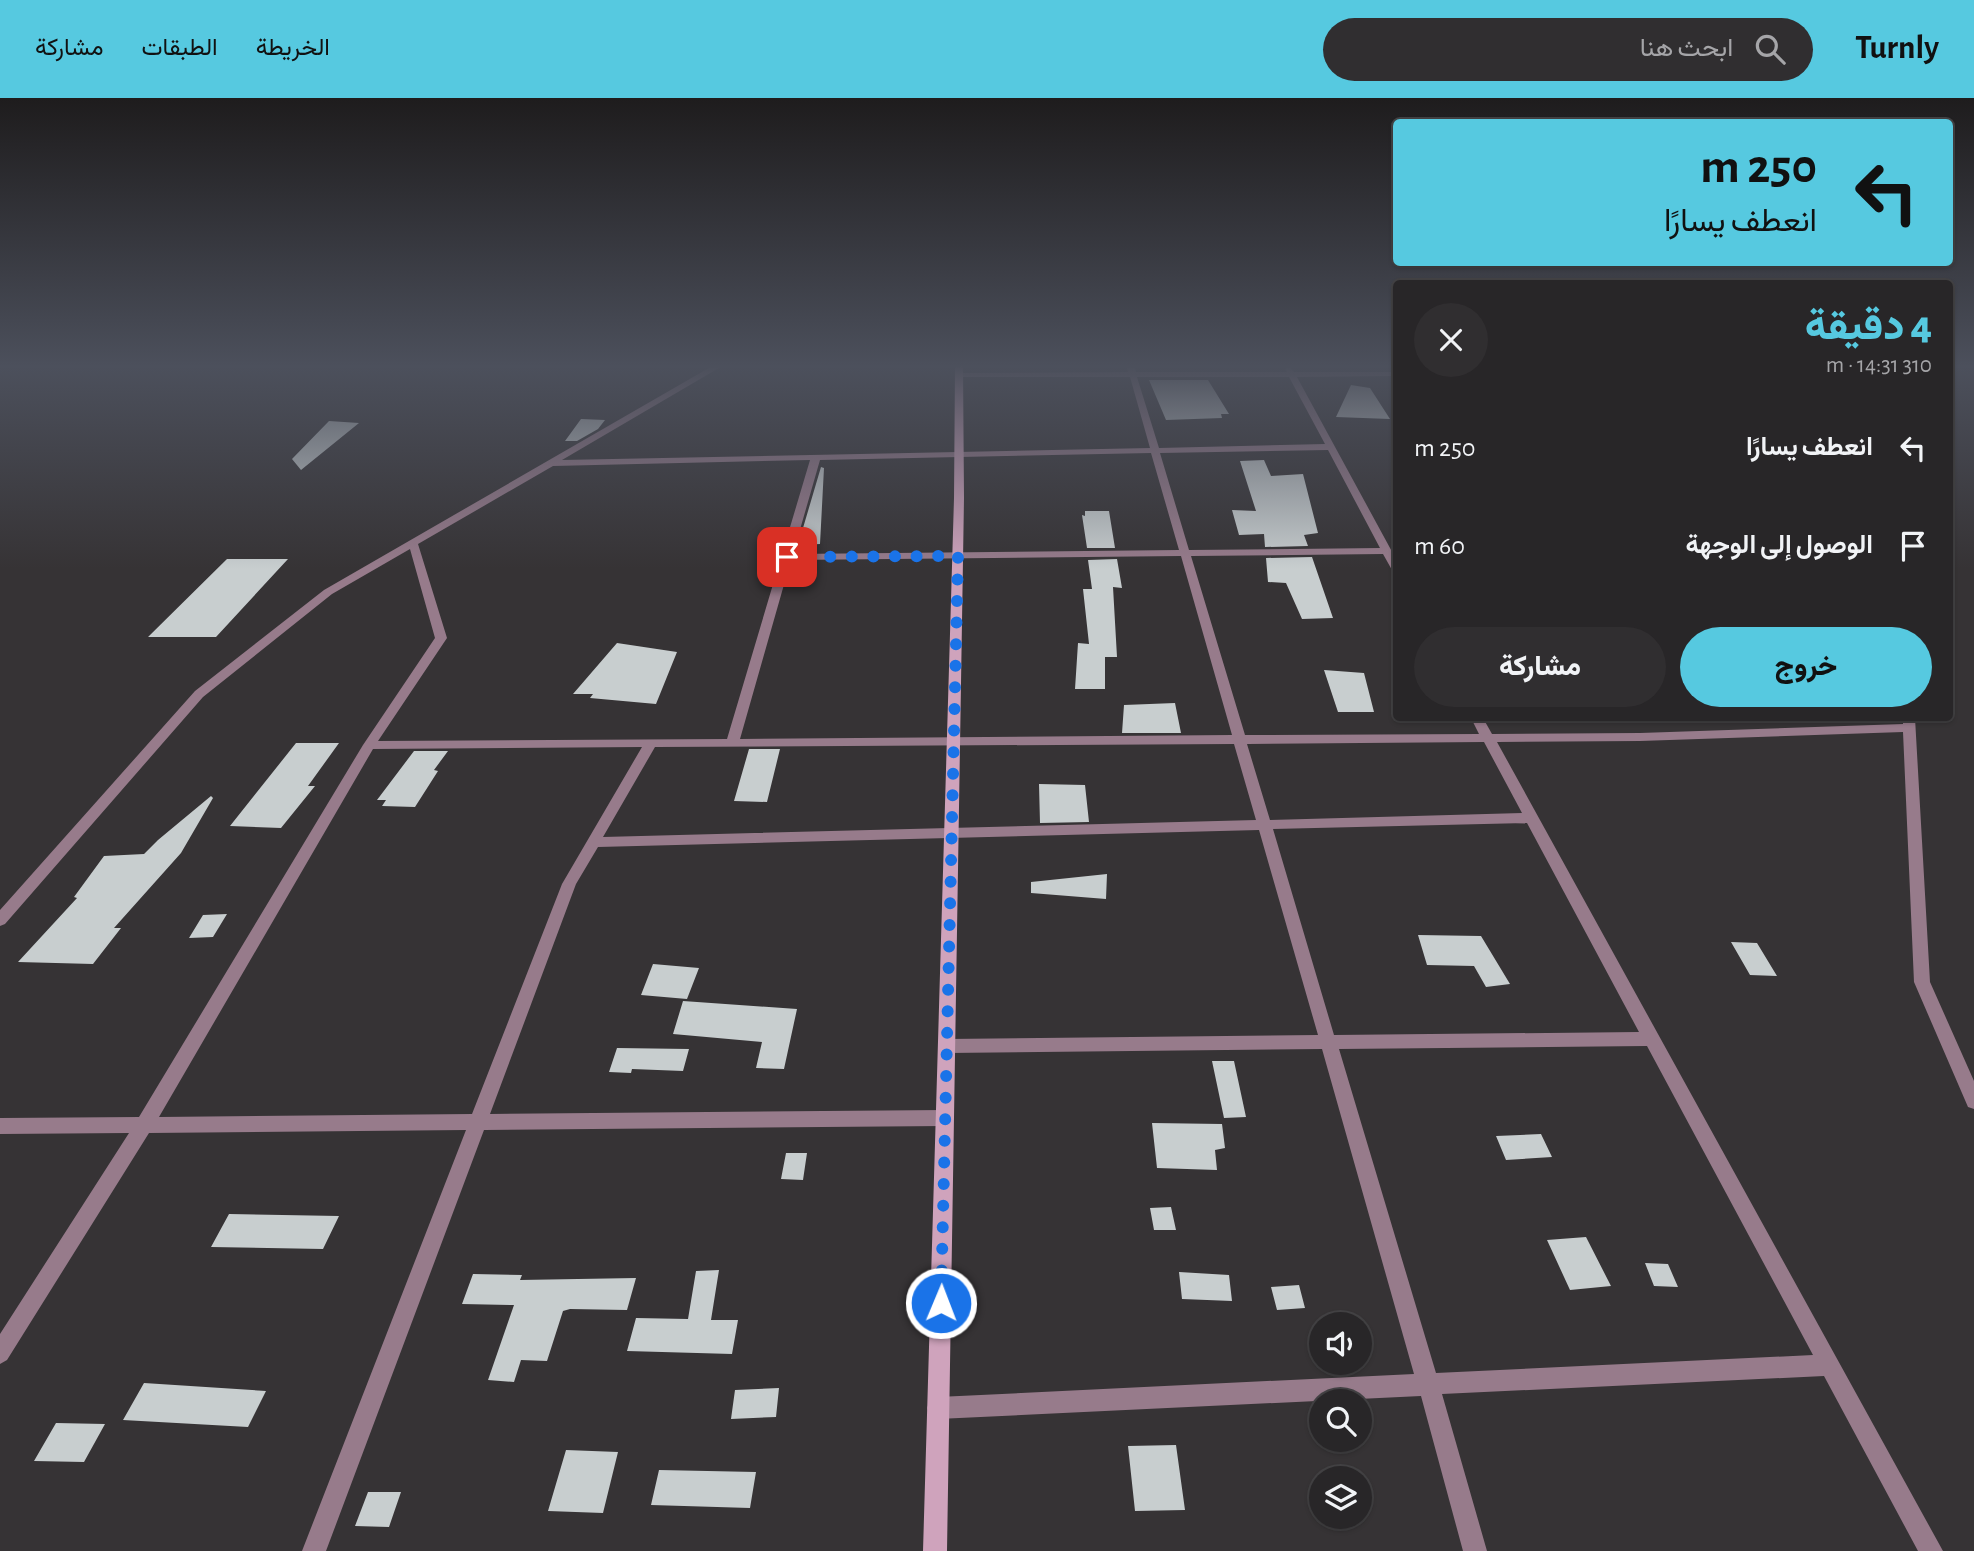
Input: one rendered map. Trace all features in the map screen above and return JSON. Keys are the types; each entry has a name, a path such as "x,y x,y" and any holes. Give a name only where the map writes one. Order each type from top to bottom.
{"street":[{"path":"0,920 199,694 328,592 603,433"},
{"path":"935,1551 959,433"},
{"path":"1150,433 1429,1385 1475,1551"},
{"path":"1323,433 1393,562"},
{"path":"551,463 1331,447"},
{"path":"732,743 816,457"},
{"path":"0,1353 144,1125 369,745 441,638 413,543"},
{"path":"787,557 1387,551"},
{"path":"1479,721 1931,1551"},
{"path":"369,745 1640,737 1910,723 1922,982 1974,1101"},
{"path":"314,1551 569,884 650,744"},
{"path":"593,842 1532,818"},
{"path":"947,1046 1652,1039"},
{"path":"0,1126 945,1118"},
{"path":"938,1408 1830,1365"}],"building":[{"path":"318,433 347,433 301,470 292,459"},
{"path":"571,433 591,433 577,441 565,441"},
{"path":"1264,460 1271,476 1303,474 1318,533 1304,535 1308,546 1265,547 1264,534 1239,535 1232,510 1256,511 1240,461"},
{"path":"821,467 824,468 820,544 798,545"},
{"path":"1085,511 1109,511 1115,548 1087,548 1082,515 1085,516"},
{"path":"1312,557 1333,618 1302,619 1286,583 1268,582 1266,558"},
{"path":"227,559 288,559 216,637 148,637"},
{"path":"1117,559 1122,588 1113,587 1117,657 1105,657 1105,689 1075,689 1078,643 1089,644 1083,589 1092,589 1088,560"},
{"path":"617,643 677,652 656,704 590,698 593,694 573,694"},
{"path":"1324,670 1364,673 1374,712 1338,712"},
{"path":"1175,703 1181,733 1122,733 1124,705"},
{"path":"296,743 339,743 308,786 315,786 281,828 230,826"},
{"path":"749,749 780,749 767,802 734,801"},
{"path":"414,751 448,751 434,770 438,771 415,807 382,806 386,800 377,800"},
{"path":"1039,784 1085,785 1089,822 1040,823"},
{"path":"211,796 213,798 181,853 114,928 121,928 93,964 18,962 77,898 74,897 104,856 144,854"},
{"path":"1107,874 1106,899 1031,893 1031,882"},
{"path":"227,914 213,937 189,938 203,915"},
{"path":"1418,935 1481,936 1510,984 1486,987 1474,966 1427,965"},
{"path":"1731,942 1757,943 1777,976 1750,975"},
{"path":"653,964 699,968 687,999 641,995"},
{"path":"683,1001 797,1009 784,1069 756,1068 762,1042 673,1034"},
{"path":"617,1048 689,1049 683,1071 632,1069 631,1073 609,1072"},
{"path":"1212,1061 1234,1061 1246,1117 1224,1118"},
{"path":"1152,1123 1222,1124 1225,1148 1215,1150 1217,1170 1157,1168"},
{"path":"1541,1134 1552,1157 1506,1160 1496,1136"},
{"path":"786,1153 807,1153 803,1180 781,1179"},
{"path":"1171,1207 1176,1230 1154,1230 1150,1208"},
{"path":"229,1214 339,1216 323,1249 211,1247"},
{"path":"1586,1237 1611,1286 1570,1290 1547,1240"},
{"path":"1645,1263 1668,1264 1678,1287 1654,1286"},
{"path":"719,1270 711,1320 738,1320 732,1354 627,1351 636,1318 688,1319 696,1271"},
{"path":"1179,1272 1229,1275 1232,1301 1182,1299"},
{"path":"473,1274 522,1275 520,1280 636,1278 627,1310 563,1311 547,1361 521,1360 514,1382 488,1380 514,1305 462,1304"},
{"path":"1299,1285 1305,1308 1277,1310 1271,1287"},
{"path":"144,1383 266,1391 248,1427 123,1420"},
{"path":"779,1388 776,1417 731,1419 735,1390"},
{"path":"56,1423 105,1424 84,1462 34,1461"},
{"path":"1176,1445 1185,1510 1135,1511 1128,1446"},
{"path":"566,1450 618,1452 603,1513 548,1511"},
{"path":"659,1470 756,1472 750,1508 651,1505"},
{"path":"368,1492 401,1492 389,1527 355,1526"}],"route":[{"path":"787,557 958,556 941,1303"}]}
